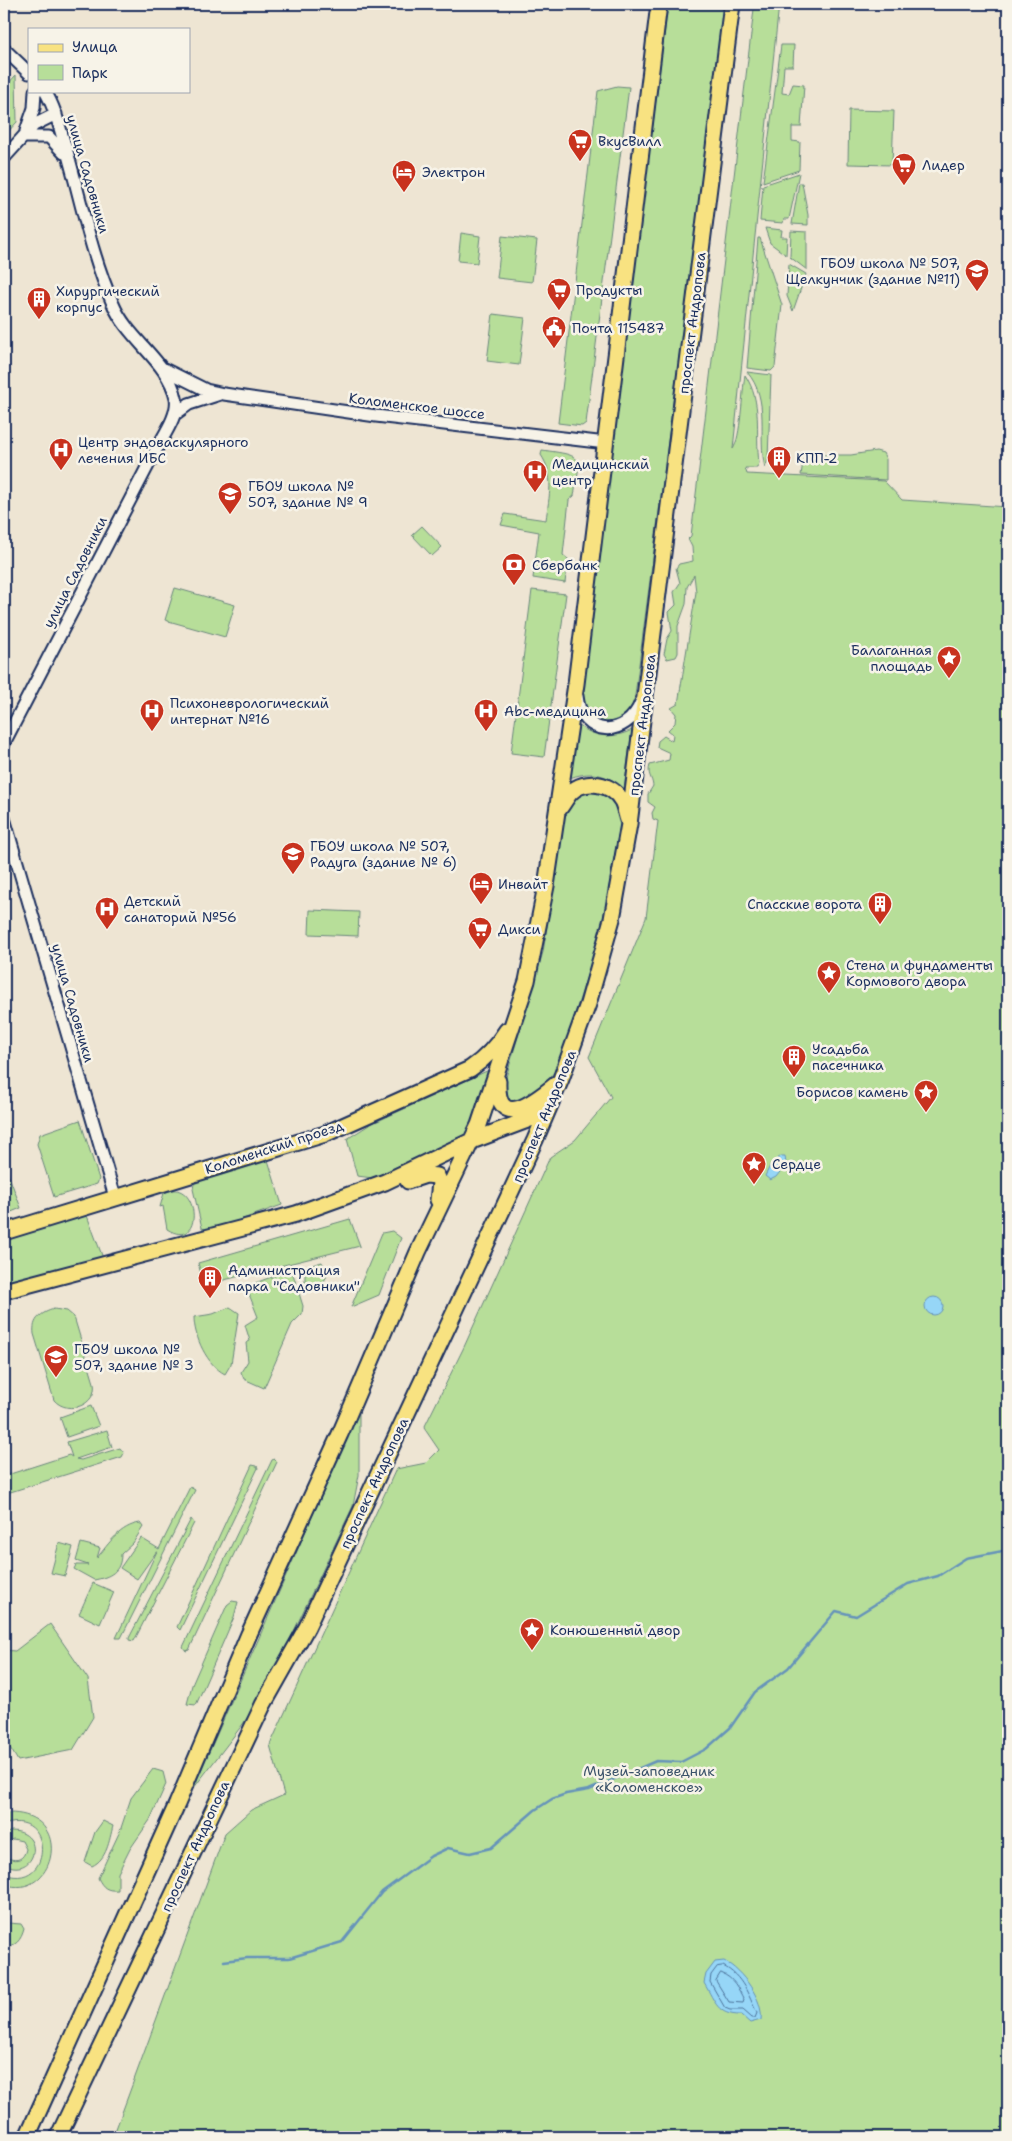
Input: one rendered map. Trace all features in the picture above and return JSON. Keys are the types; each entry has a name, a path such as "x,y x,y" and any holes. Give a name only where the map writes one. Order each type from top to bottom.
{"main road":[{"path":"27,2137 177,1804 249,1634 340,1434 437,1210 479,1124 528,981 576,684 659,4"},
{"name":"проспект Андропова","path":"58,2137 263,1705 307,1627 562,1079 588,1004 609,928 629,824 732,4"},
{"path":"556,813 572,792 584,785 596,784 607,788 617,795 623,805 629,824"},
{"name":"Коломенский проезд","path":"4,1232 325,1134 480,1062 498,1044 517,1014"},
{"path":"498,1072 498,1098 503,1106 513,1110 534,1102 562,1079"},
{"path":"4,1290 296,1214 369,1189 469,1142 530,1119 551,1102"},
{"path":"369,1189 378,1191 426,1175 437,1176 440,1188 437,1210"}],"street":[{"path":"4,49 28,72"},
{"path":"23,137 34,108 35,92"},
{"name":"улица Садовники","path":"4,743 174,415 175,396 160,366 129,332 113,306 92,245 56,114 45,92"},
{"path":"4,158 41,120 56,114"},
{"path":"23,137 49,137 54,140 69,160"},
{"name":"улица Садовники","path":"160,366 191,382"},
{"name":"Коломенское шоссе","path":"191,382 206,390 224,394 394,418 606,443"},
{"path":"191,382 199,393 192,403 183,404 175,396 177,384 191,382"},
{"name":"Коломенское шоссе","path":"192,403 208,396 224,394"},
{"name":"улица Садовники","path":"174,415 192,403"},
{"path":"576,684 578,707 583,716 595,726 611,729 622,726 633,718 647,686"},
{"name":"улица Садовники","path":"4,818 115,1197"}],"green space":[{"path":"668,4 725,4 634,703 626,717 616,722 605,723 591,717 581,697"},
{"name":"Музей-заповедник «Коломенское»","path":"779,4 733,449 740,425 745,375 751,385 756,407 759,463 757,468 745,468 747,474 884,481 902,500 1008,507 1008,2137 113,2137 225,1833 251,1810 284,1795 270,1745 396,1469 426,1463 439,1450 424,1428 464,1347 550,1157 575,1140 611,1097 589,1057 646,918 658,821 653,819 652,813 655,807 648,802 648,794 653,786 649,768 650,765 669,760 670,753 657,747 658,741 664,736 672,741 673,734 668,730 675,723 676,714 671,708 678,704 696,592 694,575 687,587 686,604 678,626 678,653 676,657 667,659 664,654 667,639 672,631 669,612 676,605 674,592 680,583 676,568 679,564 693,561 692,547 688,539 691,536 754,9"},
{"path":"781,45 794,45 793,66 784,66 782,93 789,94 793,84 804,85 801,127 792,127 792,141 800,142 799,170 763,182"},
{"path":"16,75 17,122 4,136 4,88"},
{"path":"617,86 629,87 586,423 582,426 558,423 598,91"},
{"path":"849,110 894,111 892,165 848,164"},
{"path":"799,173 789,219 784,219 783,223 760,221 763,185"},
{"path":"799,183 802,183 808,225 792,224"},
{"path":"765,228 782,230 781,237 787,237 786,255 770,243"},
{"path":"791,231 807,232 807,270 790,257"},
{"path":"461,233 480,236 477,263 458,261"},
{"path":"502,236 537,240 532,282 497,278"},
{"path":"758,238 760,238 782,305 775,367 771,371 747,368"},
{"path":"789,264 806,274 793,311 787,296"},
{"path":"493,314 525,318 519,365 487,361"},
{"path":"747,372 771,375 768,459 765,468 759,394"},
{"path":"542,450 573,456 577,460 578,465 574,496 569,500 563,555 568,559 565,583 533,578 539,532 501,525 505,514 546,520 550,478 541,455"},
{"path":"876,451 883,453 886,459 886,480 801,475 803,462 808,455 851,455"},
{"path":"422,526 442,547 432,556 412,535"},
{"path":"175,588 235,605 225,637 165,620"},
{"path":"532,590 566,594 544,757 511,753"},
{"path":"577,724 583,729 604,736 618,735 632,730 624,789 604,776 590,774 567,779"},
{"path":"590,789 610,795 622,814 601,931 564,1049 555,1071 539,1092 524,1103 506,1102 504,1084 543,952 566,807 568,801"},
{"path":"310,910 359,912 358,936 309,934"},
{"path":"489,1070 468,1133 373,1178 357,1176 347,1139 369,1125"},
{"path":"80,1120 99,1179 97,1184 54,1197 37,1144 40,1134"},
{"path":"268,1160 282,1205 209,1231 202,1228 193,1189 195,1179"},
{"path":"4,1163 21,1208 4,1215"},
{"path":"173,1190 182,1192 188,1198 192,1207 193,1217 191,1226 186,1232 178,1234 167,1229 163,1206 160,1207 164,1193"},
{"path":"86,1213 103,1258 4,1283 4,1239"},
{"path":"350,1219 360,1246 204,1285 198,1263"},
{"path":"392,1231 401,1238 379,1295 351,1307 382,1233"},
{"path":"322,1262 327,1276 324,1281 310,1286 305,1283 305,1267"},
{"path":"287,1271 293,1274 303,1306 302,1314 292,1324 264,1388 244,1379 241,1372 248,1361 246,1343 250,1341 245,1325 258,1317 247,1289 250,1285"},
{"path":"230,1307 239,1313 231,1364 225,1374 218,1370 203,1350 196,1333 194,1317 213,1314"},
{"path":"54,1309 67,1311 74,1317 94,1383 94,1391 91,1397 81,1406 67,1407 60,1405 54,1400 34,1334 34,1324 38,1317"},
{"path":"91,1406 99,1426 67,1437 60,1417"},
{"path":"359,1409 359,1475 353,1506 268,1686 243,1724 193,1789"},
{"path":"107,1430 112,1447 76,1459 81,1460 120,1448 124,1453 122,1457 4,1494 4,1476 69,1455 72,1457 67,1442"},
{"path":"274,1459 277,1462 189,1650 186,1651 183,1647"},
{"path":"252,1465 258,1468 180,1630 177,1627"},
{"path":"190,1487 195,1490 121,1638 116,1638 157,1551 137,1579 120,1568 141,1538 159,1549"},
{"path":"191,1519 194,1523 134,1641 129,1640 129,1638"},
{"path":"140,1523 143,1527 133,1543 121,1554 119,1565 114,1573 94,1580 74,1569 76,1565 88,1565 76,1561 81,1543 100,1548 97,1558 121,1531"},
{"path":"59,1543 73,1547 65,1576 51,1573"},
{"path":"93,1583 114,1592 100,1624 79,1614"},
{"path":"232,1601 238,1602 234,1617 196,1705 187,1704 192,1685 227,1605"},
{"path":"50,1624 88,1679 93,1717 73,1750 18,1761 9,1746 4,1746 4,1650 15,1651"},
{"path":"153,1769 163,1772 166,1784 150,1820 130,1849 118,1873 118,1890 108,1889 98,1878 120,1831 131,1798"},
{"path":"9,1813 30,1817 44,1827 50,1840 51,1856 45,1870 35,1881 21,1886 4,1884 4,1874 20,1876 32,1871 39,1862 42,1850 39,1837 32,1828 20,1823 4,1825 4,1815"},
{"path":"103,1821 113,1826 109,1843 101,1859 92,1866 85,1862 95,1832"},
{"path":"11,1831 22,1833 30,1838 33,1854 30,1861 24,1866 15,1867 4,1864 4,1850 4,1835","holes":["13,1839 22,1841 26,1849 22,1857 17,1860 8,1858 4,1850 8,1841"]},
{"path":"4,1913 8,1923 21,1924 24,1929 17,1942 8,1946 4,1946"}],"water":[{"path":"781,1156 785,1156 786,1164 776,1177 770,1180 765,1176 771,1164"},
{"path":"930,1297 938,1297 943,1302 941,1313 930,1315 925,1310 925,1302"},
{"path":"724,1961 738,1971 750,1986 759,2004 761,2020 750,2023 741,2015 727,2013 722,2010 715,2002 704,1983 706,1974 715,1962"}],"waterway":[{"path":"224,1961 247,1958 289,1958 342,1942 382,1892 431,1856 448,1848 470,1853 491,1848 535,1810 552,1799 566,1794 589,1790 656,1761 681,1762 706,1749 730,1728 755,1692 788,1668 836,1611 856,1616 908,1584 938,1576 966,1558 1008,1550"}],"place":[{"name":"ВкусВилл","path":"580,162"},
{"name":"Лидер","path":"904,186"},
{"name":"Электрон","path":"404,193"},
{"name":"ГБОУ школа № 507, Щелкунчик (здание №11)","path":"977,292"},
{"name":"Продукты","path":"559,311"},
{"name":"Хирургический корпус","path":"39,320"},
{"name":"Почта 115487","path":"554,349"},
{"name":"Центр эндоваскулярного лечения ИБС","path":"61,471"},
{"name":"КПП-2","path":"779,479"},
{"name":"Медицинский центр","path":"535,493"},
{"name":"ГБОУ школа № 507, здание № 9","path":"230,515"},
{"name":"Сбербанк","path":"514,586"},
{"name":"Балаганная площадь","path":"949,679"},
{"name":"Психоневрологический интернат №16","path":"152,732"},
{"name":"Abc-медицина","path":"486,732"},
{"name":"ГБОУ школа № 507, Радуга (здание № 6)","path":"293,875"},
{"name":"Инвайт","path":"481,905"},
{"name":"Спасские ворота","path":"880,925"},
{"name":"Детский санаторий №56","path":"107,930"},
{"name":"Дикси","path":"480,950"},
{"name":"Стена и фундаменты Кормового двора","path":"829,994"},
{"name":"Усадьба пасечника","path":"794,1078"},
{"name":"Борисов камень","path":"926,1113"},
{"name":"Сердце","path":"754,1185"},
{"name":"Администрация парка \"Садовники\"","path":"210,1299"},
{"name":"ГБОУ школа № 507, здание № 3","path":"56,1378"},
{"name":"Конюшенный двор","path":"532,1651"}]}
